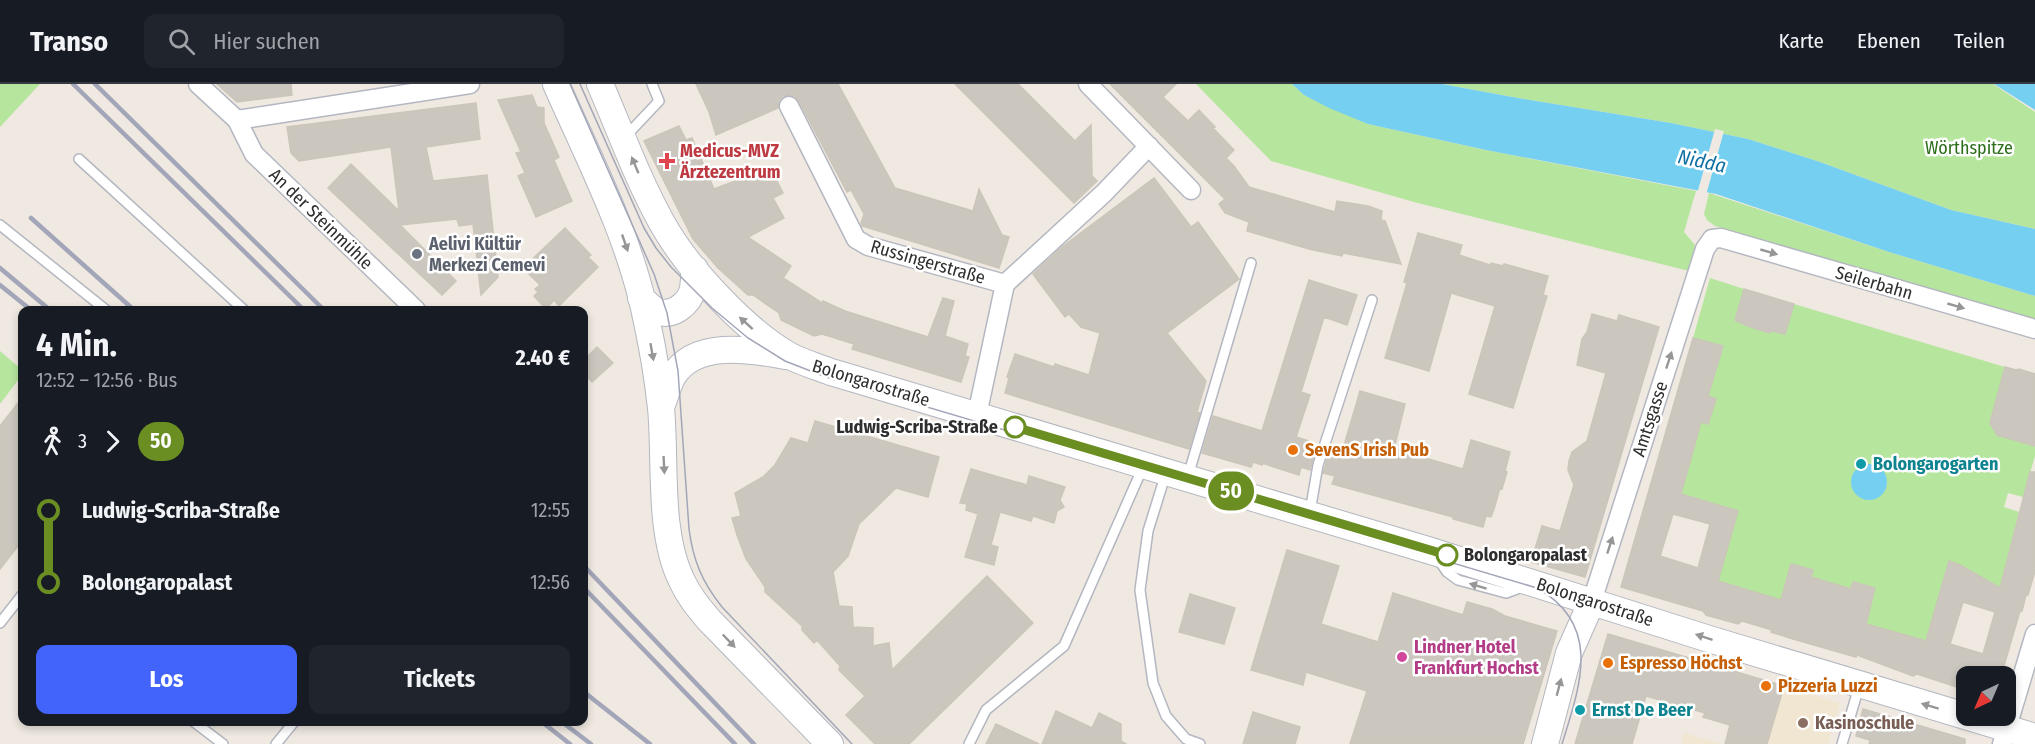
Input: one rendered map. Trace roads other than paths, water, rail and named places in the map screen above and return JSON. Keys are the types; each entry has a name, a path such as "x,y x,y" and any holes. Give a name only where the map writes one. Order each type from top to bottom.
{"main road":[{"path":"556,84 623,238 647,321 661,407 668,533 673,559 681,579 692,599 709,620 830,744"},
{"name":"Bolongarostraße","path":"600,84 663,225 695,269 745,322 767,341 793,357 831,372 1431,550 1860,685 2004,736 2035,737"},
{"path":"641,298 656,310 667,313 675,311 688,299 693,290 695,269"},
{"path":"661,407 669,385 678,371 701,354 735,350 793,357"},
{"path":"1545,744 1569,653 1592,601"}],"street":[{"name":"An der Steinmühle","path":"198,84 237,120 254,154 412,306"},
{"path":"237,120 470,84"},
{"path":"1088,84 1191,190"},
{"name":"Russingerstraße","path":"789,106 856,239 868,246 1005,284"},
{"name":"Russingerstraße","path":"977,415 1005,284 1104,193 1149,146"},
{"name":"Seilerbahn","path":"1713,239 1721,238 2035,329"},
{"name":"Amtsgasse","path":"1592,601 1705,249 1713,239"},
{"path":"2004,736 2035,634"}],"lane":[{"path":"623,139 659,101 652,84"},
{"path":"79,159 240,306"},
{"path":"0,225 101,306"},
{"path":"1200,744 1186,739 1166,716 1153,683 1140,590 1148,531 1166,472 1251,263"},
{"path":"1309,514 1318,465 1372,300"},
{"path":"969,744 986,710 1065,646 1166,472"},
{"path":"0,623 18,600"},
{"path":"1842,744 1860,685"},
{"path":"199,726 223,744"},
{"path":"276,744 291,726"}],"water":[{"name":"Nidda","path":"1292,84 1442,84 1671,123 1748,139 1820,162 1951,210 2035,229 2035,296 1889,252 1716,194 1486,150 1368,124 1304,95"},
{"path":"1994,84 2035,84 2035,110"},
{"path":"1869,464 1881,470 1887,482 1881,494 1869,500 1857,494 1851,482 1857,470"}],"tram line":[{"path":"570,84 654,274 667,313 678,371 689,529 693,551 700,570 709,589 722,607 852,744"},
{"path":"580,84 644,228 656,248 671,267 712,308 748,338 785,361 826,377 1537,588 1558,603 1571,620 1579,638 1581,658 1579,679 1562,744"}],"railway":[{"path":"73,84 300,306"},
{"path":"95,84 320,306"},
{"path":"31,218 130,306"},
{"path":"0,268 45,306"},
{"path":"0,285 26,306"},
{"path":"588,570 754,744"},
{"path":"588,592 735,744"},
{"path":"588,695 650,744"},
{"path":"547,726 570,744"},
{"path":"567,726 591,744"}],"place":[{"name":"Medicus-MVZ Ärztezentrum","path":"667,161"},
{"name":"Aelivi Kültür Merkezi Cemevi","path":"417,254"},
{"name":"Ludwig-Scriba-Straße","path":"1015,427"},
{"name":"SevenS Irish Pub","path":"1293,450"},
{"name":"Bolongarogarten","path":"1861,464"},
{"name":"Bolongaropalast","path":"1447,555"},
{"name":"Lindner Hotel Frankfurt Hochst","path":"1402,657"},
{"name":"Espresso Höchst","path":"1608,663"},
{"name":"Pizzeria Luzzi","path":"1766,686"},
{"name":"Ernst De Beer","path":"1580,710"},
{"name":"Kasinoschule","path":"1803,723"}],"park label":[{"name":"Wörthspitze","path":"1969,148"}]}
